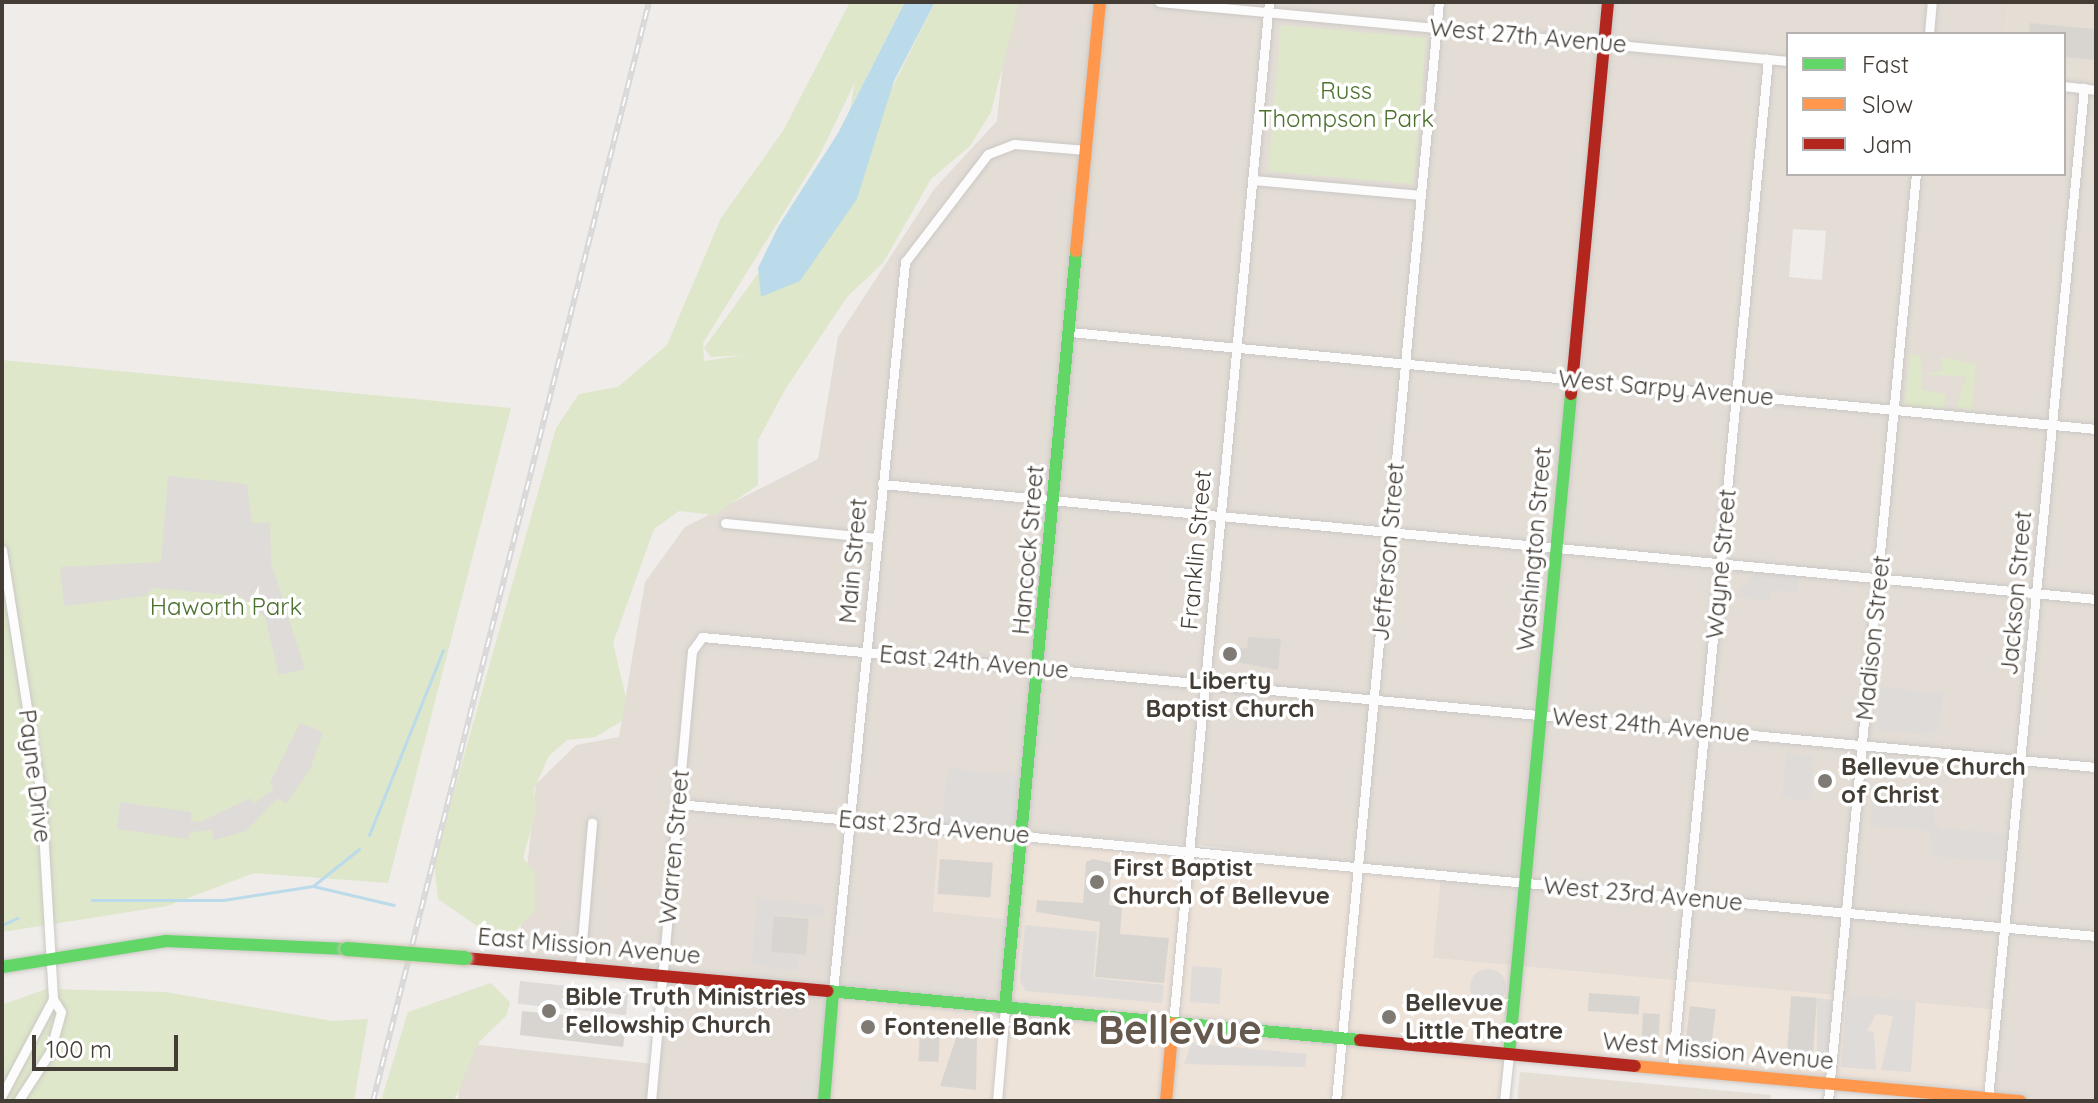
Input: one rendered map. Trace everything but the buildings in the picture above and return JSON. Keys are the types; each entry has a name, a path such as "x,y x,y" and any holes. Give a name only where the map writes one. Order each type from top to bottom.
{"street":[{"name":"Hancock Street","path":"997,1101 1100,2"},
{"name":"West 27th Avenue","path":"1159,2 1269,7 1436,27 1786,61"},
{"name":"Jefferson Street","path":"1336,1101 1439,2"},
{"name":"Washington Street","path":"1504,1101 1608,2"},
{"path":"1929,32 1932,2"},
{"name":"Franklin Street","path":"1166,1101 1269,7"},
{"name":"Wayne Street","path":"1672,1069 1768,59"},
{"path":"2066,86 2096,90"},
{"name":"Jackson Street","path":"1988,1100 2084,88"},
{"name":"Main Street","path":"824,1101 901,280 911,251 988,154 1014,144 1086,150"},
{"name":"Madison Street","path":"1828,1101 1916,176"},
{"path":"1252,180 1419,195"},
{"name":"West Sarpy Avenue","path":"1070,332 2096,429"},
{"path":"882,484 2096,599"},
{"path":"725,523 877,538"},
{"name":"Payne Drive","path":"2,550 41,796 53,999 59,1028 40,1068 18,1101"},
{"name":"East 24th Avenue","path":"696,642 712,637 1206,683"},
{"name":"Warren Street","path":"651,1101 696,642"},
{"name":"West 24th Avenue","path":"1206,683 2096,767"},
{"name":"East 23rd Avenue","path":"678,804 1190,851"},
{"path":"580,966 592,822"},
{"name":"West 23rd Avenue","path":"1190,851 2096,936"},
{"name":"East Mission Avenue","path":"2,967 50,956 188,941 580,966 1173,1023"},
{"path":"2,1095 26,1057 53,999"},
{"name":"West Mission Avenue","path":"1173,1023 2020,1101"},
{"path":"26,1057 40,1068"}],"shaded area":[{"path":"1009,2 2008,2 2005,32 1786,32 1786,176 2066,176 2066,86 2096,90 2096,1101 1988,1101 1996,1010 1432,958 1441,874 1200,845 940,828 933,911 1014,920 1005,1007 824,1101 458,1101 463,1043 654,1064 661,974 517,962 536,784 576,745 619,737 645,582 685,527 818,459 838,337 935,188 997,121","holes":["1793,229 1826,231 1822,280 1789,277"]},
{"path":"2008,2 2096,2 2096,90 2066,86 2066,32 2005,32"},
{"path":"168,476 247,484 252,523 270,522 271,562 305,669 279,675 265,617 241,596 153,588 145,596 64,606 60,567 161,562"},
{"path":"1757,572 1798,576 1797,592 1772,590 1769,600 1733,597"},
{"path":"1881,687 1943,693 1939,729 1930,735 1877,730"},
{"path":"300,723 323,732 310,770 286,804 278,798 246,831 214,840 212,830 190,832 188,839 117,829 120,802 191,812 191,821 200,822 251,798 254,804 274,789 270,783"},
{"path":"1787,753 1813,756 1811,796 1802,800 1782,797"},
{"path":"948,768 1019,775 1013,830 942,823"},
{"path":"1873,797 1934,802 1933,820 1941,828 2004,834 2001,862 1933,856 1930,831 1871,825"},
{"path":"939,828 1441,875 1433,958 1997,1010 1983,1089 1509,1054 1504,1101 824,1101 833,991 1005,1007 1014,920 933,911"},
{"path":"757,898 824,906 823,917 774,914 771,952 797,955 797,970 752,965"},
{"path":"1025,925 1097,932 1093,978 1164,985 1162,1003 1026,991 1020,981"},
{"path":"1192,966 1222,968 1219,1004 1189,1002"},
{"path":"1488,969 1500,975 1506,987 1500,999 1488,1005 1476,999 1470,987 1476,975"},
{"path":"520,981 628,992 626,1015 518,1004"},
{"path":"1847,995 1916,1001 1911,1072 1881,1070 1893,1016 1876,1014 1867,1031 1874,1032 1876,1070 1841,1067"},
{"path":"1817,998 1833,1000 1828,1067 1786,1064 1787,1053 1817,1058"},
{"path":"1192,1043 1307,1054 1305,1067 1184,1064"},
{"path":"1520,1072 1771,1095 1770,1101 1517,1101"}],"green space":[{"path":"850,2 905,2 850,109 855,82 820,154 703,343 704,361 744,355 711,357 704,348 889,94 935,2 1019,2 991,112 970,146 931,179 883,263 847,297 786,388 758,440 758,485 714,515 679,511 654,529 613,643 626,698 622,721 595,737 567,740 549,756 534,789 536,811 523,858 535,872 535,911 509,937 493,937 438,899 434,863 556,428 579,394 618,387 667,345 721,218 783,131"},
{"name":"Russ Thompson Park","path":"1281,25 1426,38 1414,184 1268,171"},
{"path":"1910,354 1921,356 1922,390 1946,394 1944,410 1905,406"},
{"path":"1941,357 1976,364 1972,411 1956,406 1966,377 1924,374 1942,371"},
{"name":"Haworth Park","path":"2,360 511,408 388,883 254,873 167,906 2,932"},
{"path":"491,983 510,1002 506,1016 479,1042 454,1101 381,1101 408,1012"},
{"path":"46,989 166,992 332,1021 368,1019 354,1101 2,1101 2,1005"}],"water":[{"path":"905,2 935,2 894,81 857,199 800,281 761,297 758,268 778,227 838,133"}],"waterway":[{"path":"369,835 443,650"},
{"path":"313,886 359,849"},
{"path":"92,900 223,900 313,886 394,905"},
{"path":"2,925 17,918"}],"railway":[{"path":"373,1101 649,2"}],"traffic: fast":[{"path":"1005,1007 1076,251"},
{"path":"1509,1054 1571,394"},
{"path":"2,967 166,941 347,949"},
{"path":"347,949 465,958"},
{"path":"828,991 1360,1040"},
{"path":"824,1101 833,991"}],"traffic: slow":[{"path":"1076,251 1100,2"},
{"path":"1166,1101 1173,1023"},
{"path":"1635,1066 2020,1101"}],"traffic: jam":[{"path":"1571,394 1608,2"},
{"path":"465,958 828,991"},
{"path":"1360,1040 1635,1066"}],"place":[{"name":"Liberty Baptist Church","path":"1230,654"},
{"name":"Bellevue Church of Christ","path":"1825,781"},
{"name":"First Baptist Church of Bellevue","path":"1097,882"},
{"name":"Bible Truth Ministries Fellowship Church","path":"549,1011"},
{"name":"Bellevue Little Theatre","path":"1389,1017"},
{"name":"Fontenelle Bank","path":"868,1027"}],"district":[{"name":"Bellevue","path":"1180,1029"}]}
